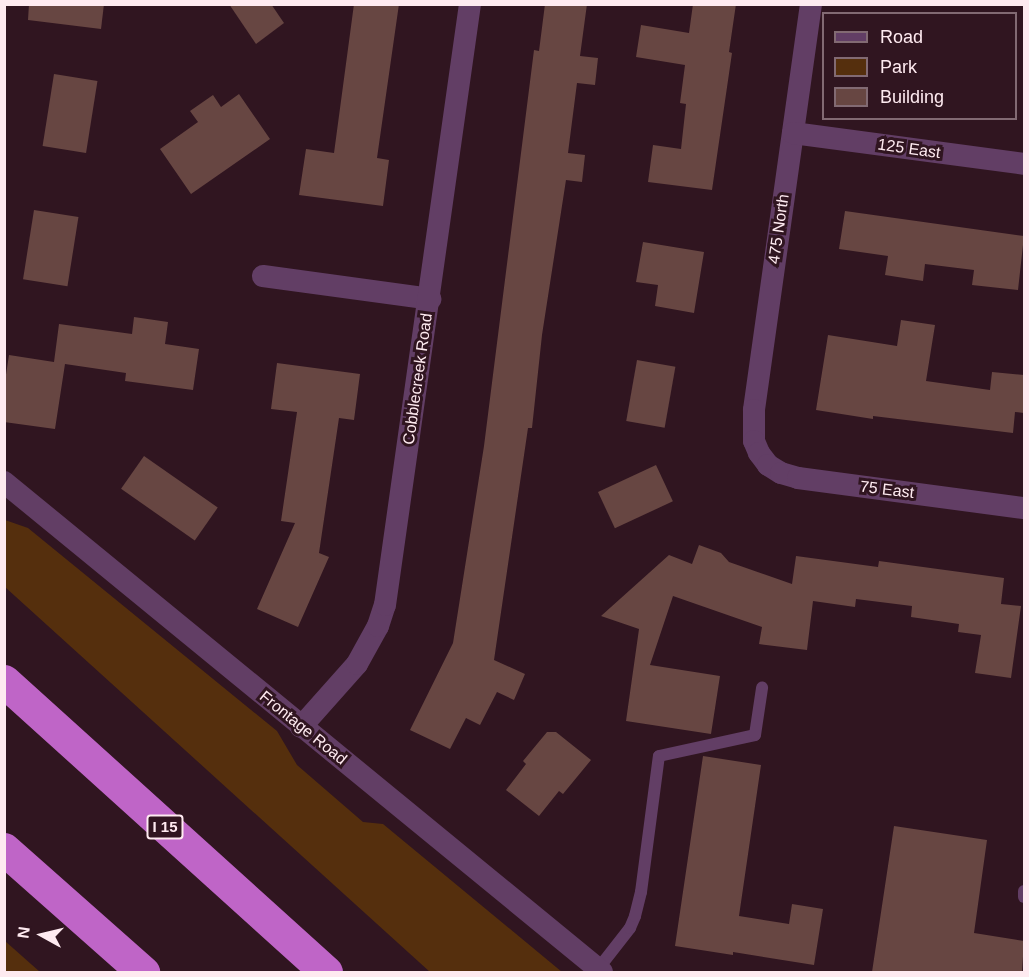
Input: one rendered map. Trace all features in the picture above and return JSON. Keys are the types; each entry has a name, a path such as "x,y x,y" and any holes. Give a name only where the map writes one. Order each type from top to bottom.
{"highway":[{"name":"I 15","path":"4,681 326,972"},
{"path":"4,849 143,972"}],"street":[{"name":"Cobblecreek Road","path":"302,727 357,664 378,626 385,605 470,4"},
{"name":"475 North","path":"759,453 754,441 754,410 811,4"},
{"name":"125 East","path":"793,134 1024,164"},
{"path":"263,276 430,299"},
{"name":"75 East","path":"759,453 768,465 781,473 798,478 1024,508"},
{"name":"Frontage Road","path":"4,482 600,971"}],"lane":[{"path":"600,971 630,928 635,916 659,756 756,735 762,688"},
{"path":"1024,891 1024,897"}],"green space":[{"path":"5,520 28,528 277,731 297,765 363,822 383,824 562,972 430,972 5,587"},
{"path":"5,941 40,972 5,972"}],"building":[{"path":"29,4 104,4 101,29 28,20"},
{"path":"229,4 271,4 284,23 256,44"},
{"path":"354,4 399,4 377,158 389,160 383,206 299,195 306,149 334,153"},
{"path":"545,4 587,4 580,56 598,58 595,85 577,83 568,153 585,155 582,182 566,180 542,335 532,428 528,428 494,660 525,674 514,700 497,692 480,725 466,718 450,749 410,730 453,643 484,446 534,50 539,51"},
{"path":"693,4 736,4 729,52 732,53 712,190 648,182 653,145 681,149 686,104 680,103 685,65 636,57 641,25 689,33"},
{"path":"54,74 97,81 86,153 43,146"},
{"path":"239,94 270,139 191,194 160,149 198,122 190,111 213,95 221,107"},
{"path":"34,210 78,217 67,286 23,279"},
{"path":"845,211 1024,236 1018,290 972,285 974,270 925,264 923,281 885,275 888,256 839,249"},
{"path":"643,242 704,252 694,313 655,306 658,285 636,282"},
{"path":"134,317 168,322 165,344 199,349 193,390 125,381 126,373 65,364 55,429 4,422 4,388 9,355 54,362 59,324 132,334"},
{"path":"901,320 935,325 926,381 990,390 992,372 1024,375 1024,413 1015,412 1013,433 873,416 873,419 816,410 828,335 897,346"},
{"path":"637,360 675,367 665,428 626,421"},
{"path":"277,363 360,374 354,420 339,418 319,553 329,557 298,627 257,609 295,523 281,521 297,412 271,409"},
{"path":"144,456 218,508 195,540 121,489"},
{"path":"656,465 673,501 615,528 598,492"},
{"path":"699,545 721,553 729,562 792,584 796,556 878,567 879,561 1004,578 1001,604 1021,606 1011,678 975,673 981,635 958,632 959,624 911,617 912,606 856,599 855,607 813,601 807,650 759,644 762,627 673,596 650,665 720,676 711,734 626,721 639,629 601,616 669,555 692,564"},
{"path":"547,732 556,732 591,760 563,794 559,791 539,816 506,790 526,764 523,761"},
{"path":"703,756 761,765 739,916 789,924 792,904 823,909 814,965 733,952 733,955 675,946"},
{"path":"894,826 987,840 974,933 1024,941 1022,972 872,972"}]}
